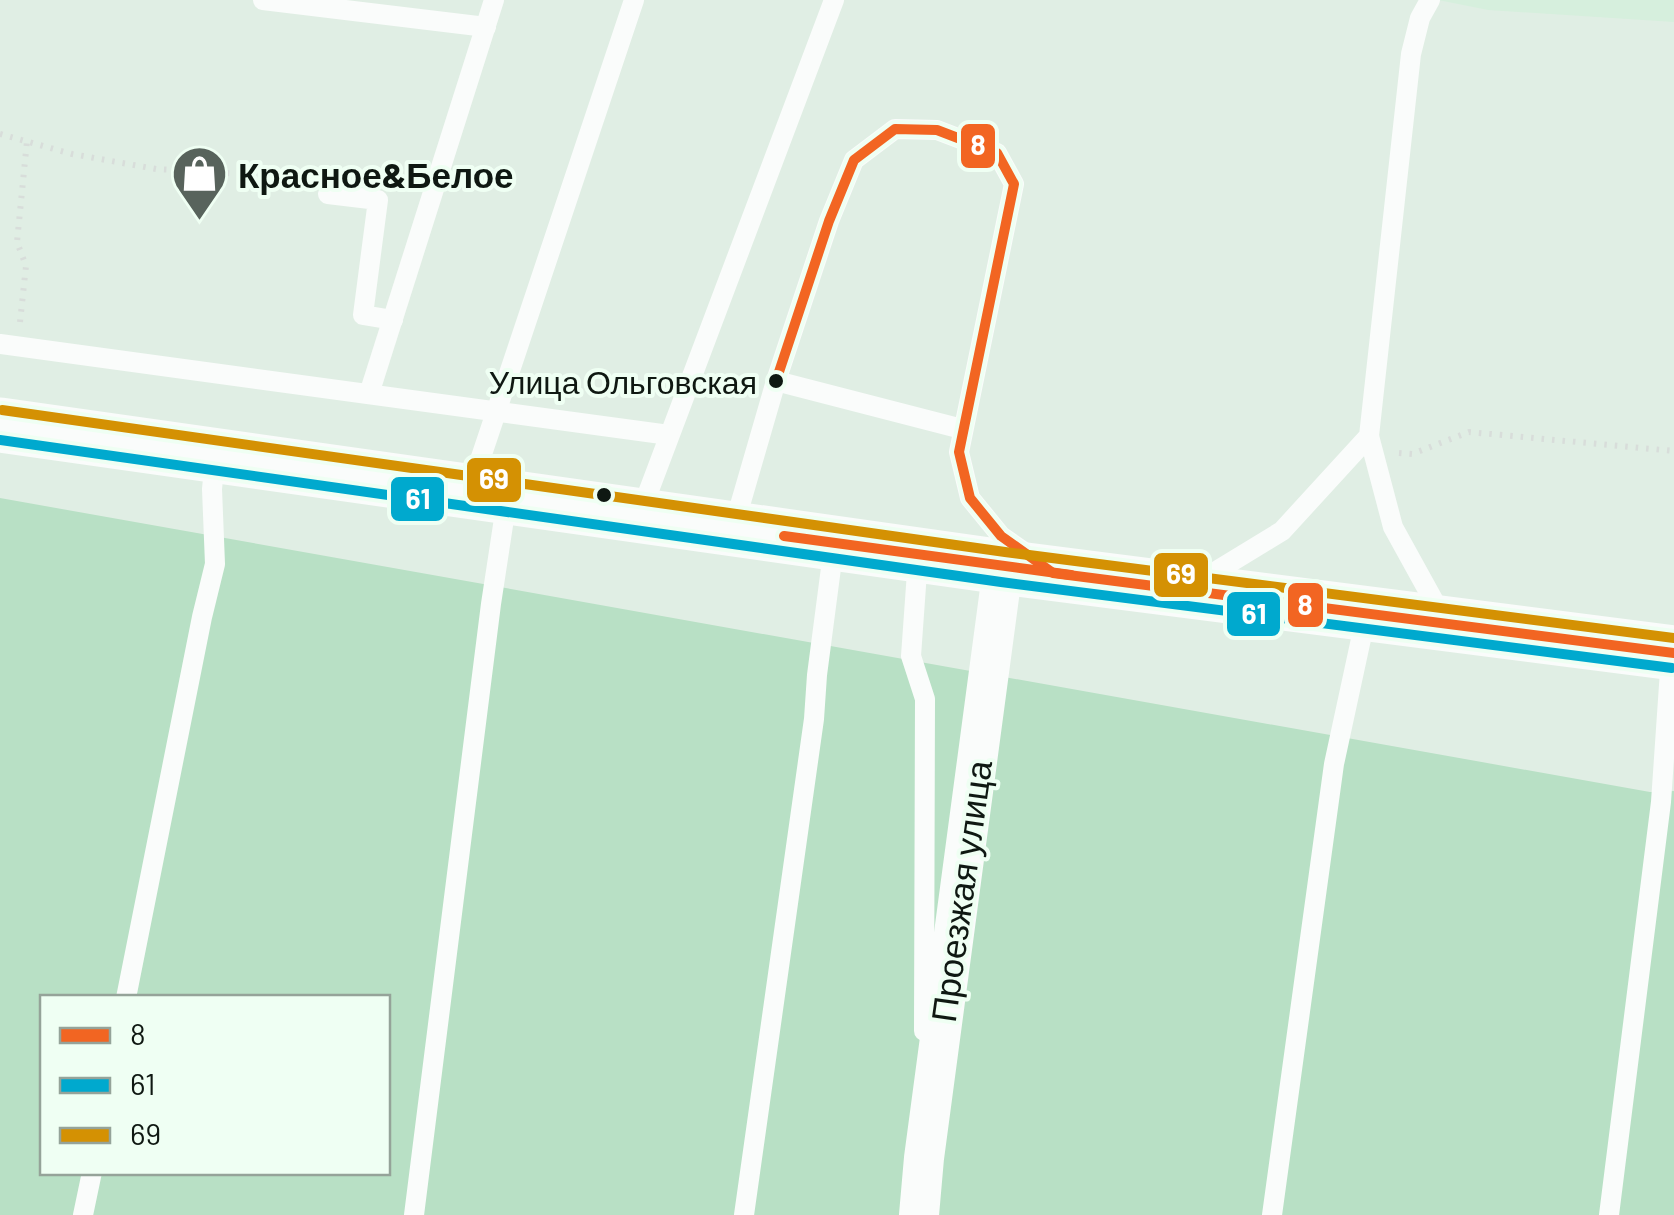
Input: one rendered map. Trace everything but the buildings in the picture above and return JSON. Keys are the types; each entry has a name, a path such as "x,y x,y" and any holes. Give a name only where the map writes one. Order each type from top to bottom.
{"main road":[{"path":"0,425 1028,570 1673,653"}],"street":[{"name":"Проезжая улица","path":"919,1215 924,1158 1028,570"}],"lane":[{"path":"262,0 486,27"},
{"path":"369,394 494,0"},
{"path":"414,1215 491,604 488,494 497,412 634,0"},
{"path":"639,516 834,0"},
{"path":"1430,0 1420,18 1411,54 1371,443 1393,526 1446,624"},
{"path":"733,529 776,381 854,160 895,129 938,130 998,153 1014,184 958,452 970,498 1028,570"},
{"path":"328,194 378,200 364,315 393,320"},
{"path":"8,345 669,436"},
{"path":"776,381 962,429"},
{"path":"1186,590 1282,531 1371,443"},
{"path":"127,995 216,564 212,490 215,456"},
{"path":"744,1215 814,719 834,543"},
{"path":"918,555 912,656 925,699 924,1158"},
{"path":"1272,1215 1334,764 1366,614"},
{"path":"1610,1215 1660,802 1673,653"},
{"path":"84,1215 91,1175"}],"path":[{"path":"0,134 72,154 156,169 243,174 328,194"},
{"path":"8,345 26,266 18,242 27,140"},
{"path":"1371,443 1412,454 1470,432 1674,451"}],"shaded area":[{"path":"1438,0 1674,0 1674,22 1488,10"},
{"path":"0,498 1650,792 1674,791 1674,1215 0,1215"}],"transit line":[{"name":"8","path":"776,381 829,221 854,160 895,129 937,130 997,153 1014,184 959,452 970,498 1001,536 1053,573 1674,653"},
{"name":"69","path":"2,410 1005,552 1674,638"},
{"name":"61","path":"0,440 1001,582 1672,668"},
{"name":"8","path":"784,536 1071,575"}],"place":[{"name":"Красное&Белое","path":"199,223"},
{"name":"Улица Ольговская","path":"776,381"}]}
